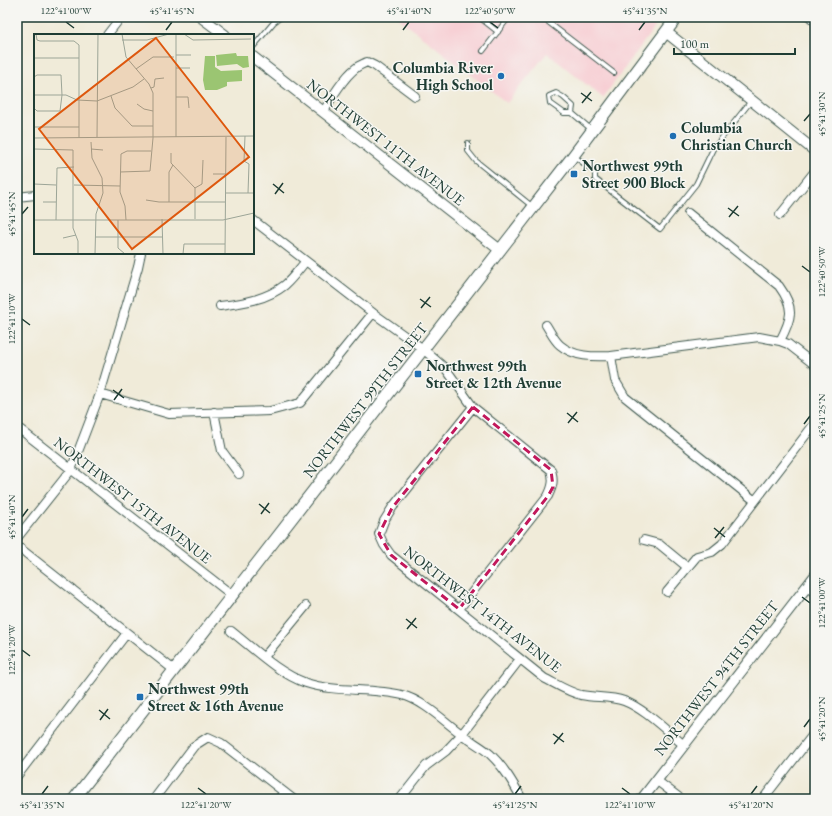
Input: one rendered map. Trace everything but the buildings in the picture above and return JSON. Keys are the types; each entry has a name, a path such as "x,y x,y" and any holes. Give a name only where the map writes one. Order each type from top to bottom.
{"main road":[{"name":"NORTHWEST 99TH STREET","path":"74,799 534,207 677,17"}],"street":[{"path":"108,34 121,17"},
{"path":"201,17 224,34"},
{"path":"810,17 815,21"},
{"path":"666,32 815,151"},
{"name":"NORTHWEST 11TH AVENUE","path":"254,58 500,250"},
{"path":"324,112 328,103 356,67 367,62 375,66 415,96"},
{"path":"780,215 815,171"},
{"path":"17,197 34,195"},
{"path":"688,213 779,286 787,297 791,314 780,341"},
{"path":"254,221 373,313 423,349 446,369 473,407 551,470 554,478 553,487 548,496 459,609"},
{"path":"17,538 71,470 100,394 141,254"},
{"path":"220,306 251,302 268,296 285,284 306,261"},
{"path":"100,394 169,414 270,411 300,403 373,313"},
{"path":"546,325 560,345 575,353 590,357 610,356 759,337 788,344 815,365"},
{"path":"610,356 615,380 625,397 755,501"},
{"name":"NORTHWEST 14TH AVENUE","path":"473,407 392,508 384,521 379,534 384,545 391,555 544,678 571,692 582,695 610,697 625,701 642,711 684,745"},
{"path":"214,412 222,451 239,474"},
{"path":"667,592 697,556 712,552 720,546 815,423"},
{"name":"NORTHWEST 15TH AVENUE","path":"17,427 232,595"},
{"path":"644,540 658,544 687,567"},
{"path":"17,546 174,670"},
{"name":"NORTHWEST 94TH STREET","path":"642,799 684,745 811,590 815,576"},
{"path":"264,657 306,606"},
{"path":"231,631 286,674 307,683 338,689 382,691 404,695 426,707 490,754 509,776 522,799"},
{"path":"17,776 127,632"},
{"path":"400,799 426,766 446,751 462,734 520,659"},
{"path":"763,799 815,732"},
{"path":"154,799 194,746 208,737 221,743 282,796 293,799"},
{"path":"656,780 681,799"}],"lane":[{"path":"254,46 274,22 281,17"},
{"path":"479,17 498,32"},
{"path":"483,51 509,17"},
{"path":"548,22 614,73"},
{"path":"572,113 573,106 563,97 556,93 549,96 550,103 564,113 572,113 592,131"},
{"path":"573,156 595,172 595,178 660,229 696,184 713,149 752,101"},
{"path":"468,143 468,151 476,161 534,207"}],"highlighted area":[{"path":"473,407 551,470 553,487 548,496 459,609 391,555 379,534 392,508"}],"shaded area":[{"name":"Columbia River High School","path":"397,17 662,17 603,98 547,53 507,103"}],"place":[{"name":"Columbia River High School","path":"501,76"},
{"name":"Columbia Christian Church","path":"673,136"},
{"name":"Northwest 99th Street 900 Block","path":"574,174"},
{"name":"Northwest 99th Street & 12th Avenue","path":"418,374"},
{"name":"Northwest 99th Street & 16th Avenue","path":"140,697"}]}
